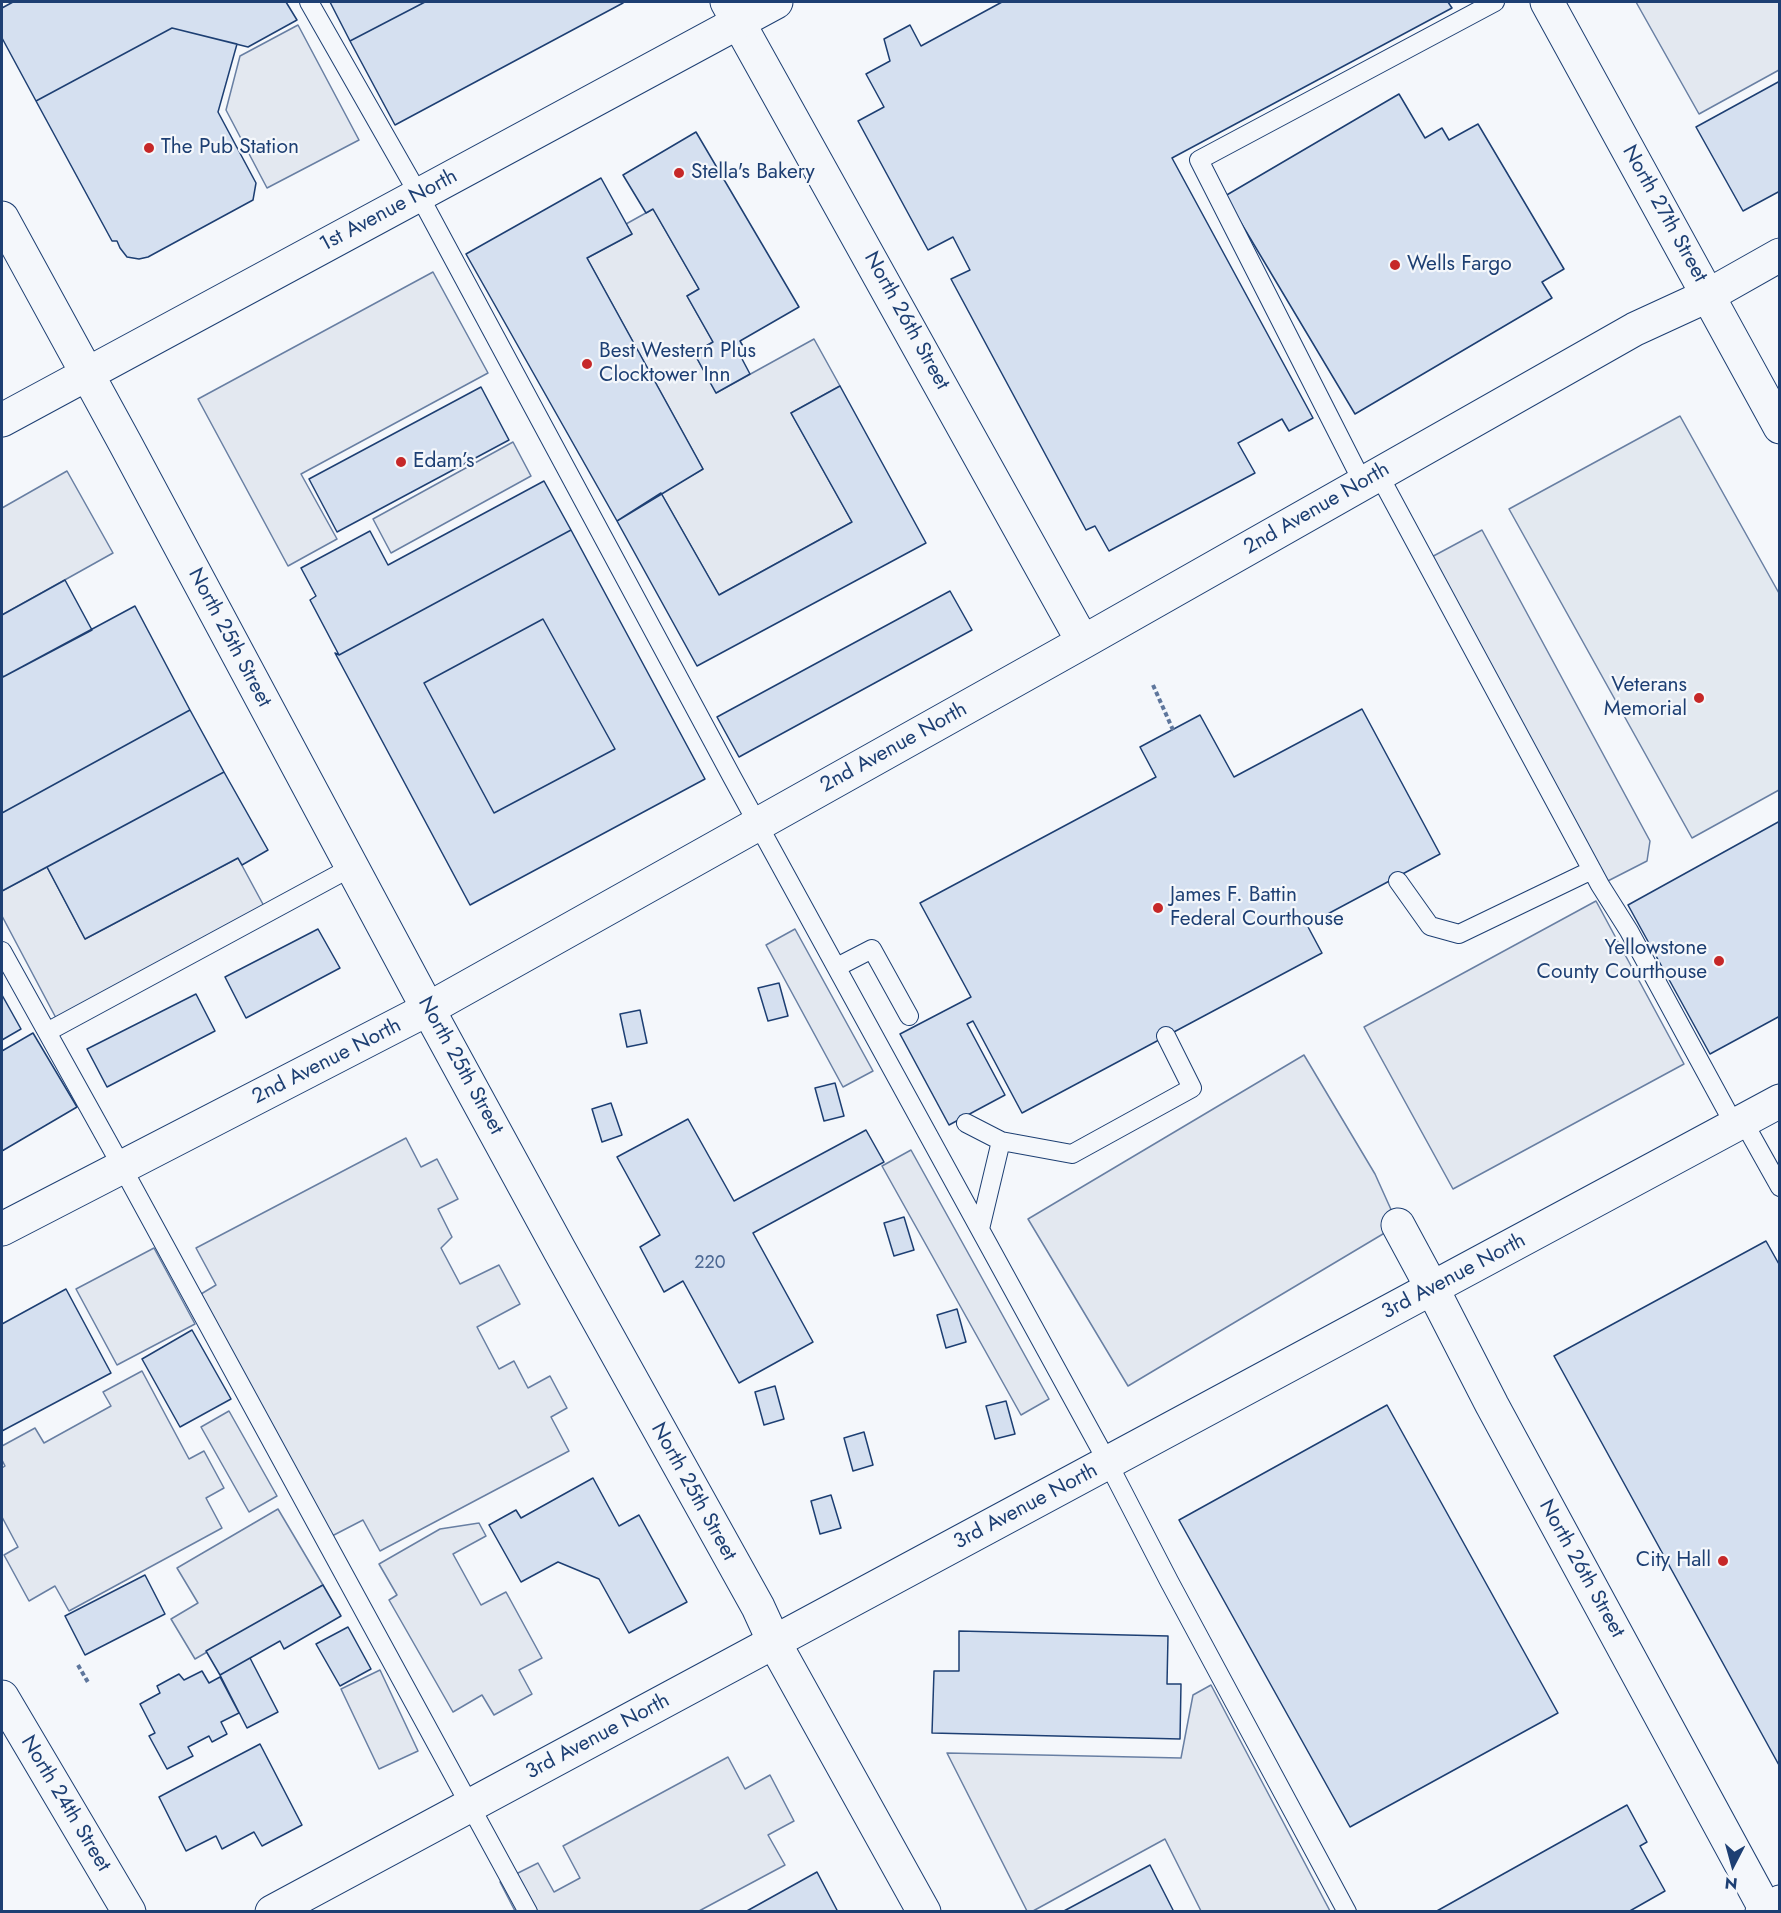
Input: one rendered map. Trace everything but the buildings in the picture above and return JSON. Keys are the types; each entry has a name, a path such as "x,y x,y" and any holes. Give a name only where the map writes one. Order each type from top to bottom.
{"street":[{"name":"1st Avenue North","path":"2,420 418,195 733,12 776,2"},
{"name":"North 27th Street","path":"1547,2 1709,295 1779,427"},
{"name":"North 26th Street","path":"733,12 1083,642"},
{"name":"North 25th Street","path":"2,218 428,1009 758,1607 774,1642 924,1911"},
{"name":"2nd Avenue North","path":"2,1229 428,1009 1635,329 1709,295 1779,255"},
{"name":"3rd Avenue North","path":"272,1911 1779,1101"},
{"name":"North 26th Street","path":"1398,1225 1482,1386 1769,1909"},
{"name":"North 24th Street","path":"2,1697 129,1911"}],"lane":[{"path":"309,2 418,195 758,824 1108,1463 1347,1911"},
{"path":"1495,2 1199,160 1370,479 1592,870 1739,1123 1779,1187"},
{"path":"47,1032 352,867"},
{"path":"1398,881 1430,926 1459,934 1592,870"},
{"path":"837,967 872,949 909,1017"},
{"path":"2,951 528,1911"},
{"path":"966,1124 1001,1141 1072,1154 1192,1088 1166,1036"},
{"path":"980,1229 1001,1141"}],"path":[{"path":"1153,685 1173,729"},
{"path":"78,1665 89,1684"}],"shaded area":[{"path":"1636,2 1779,2 1779,70 1699,114"},
{"path":"298,25 359,140 267,188 226,110 240,56"},
{"path":"653,209 699,289 687,296 713,342 694,353 716,393 814,339 840,386 791,413 852,522 719,595 661,493 703,469 587,258 632,234 626,224"},
{"path":"433,272 488,373 301,474 337,539 288,566 198,399"},
{"path":"1680,416 1780,595 1779,790 1692,838 1509,509"},
{"path":"513,442 531,476 391,553 373,519"},
{"path":"67,471 113,553 2,615 2,508"},
{"path":"1482,530 1650,841 1647,861 1600,885 1426,560"},
{"path":"238,858 265,908 56,1018 2,916 2,891 47,867 85,939"},
{"path":"1596,901 1684,1064 1453,1189 1364,1027"},
{"path":"795,929 873,1071 843,1087 766,945"},
{"path":"1304,1055 1375,1174 1398,1225 1128,1386 1028,1219"},
{"path":"406,1138 421,1167 437,1159 458,1199 438,1209 452,1237 441,1248 460,1284 499,1265 520,1304 477,1327 499,1369 514,1361 528,1388 550,1376 567,1408 551,1417 569,1451 380,1551 363,1520 332,1536 201,1294 216,1285 196,1248"},
{"path":"911,1150 1049,1399 1021,1415 882,1166"},
{"path":"154,1248 195,1324 117,1365 76,1289"},
{"path":"142,1371 189,1459 204,1451 224,1488 206,1498 222,1528 69,1611 55,1586 29,1601 4,1555 18,1547 2,1517 2,1468 5,1466 2,1460 2,1446 35,1428 44,1443 111,1406 103,1392"},
{"path":"229,1411 277,1496 249,1512 201,1427"},
{"path":"278,1509 323,1585 195,1659 171,1619 198,1603 177,1568"},
{"path":"479,1523 486,1536 453,1554 481,1605 506,1592 542,1658 519,1670 532,1694 494,1715 482,1695 453,1712 389,1600 397,1595 379,1564 440,1529"},
{"path":"380,1670 418,1751 379,1769 341,1689"},
{"path":"1211,1685 1330,1911 1201,1911 1165,1839 1033,1911 1027,1911 947,1753 1181,1758 1193,1695"},
{"path":"728,1757 745,1789 770,1775 794,1821 768,1835 785,1865 699,1911 515,1911 500,1882 538,1863 554,1892 580,1878 563,1846"}],"place":[{"name":"The Pub Station","path":"149,148"},
{"name":"Stella's Bakery","path":"679,173"},
{"name":"Wells Fargo","path":"1395,265"},
{"name":"Best Western Plus Clocktower Inn","path":"587,364"},
{"name":"Edam’s","path":"401,462"},
{"name":"Veterans Memorial","path":"1699,698"},
{"name":"James F. Battin Federal Courthouse","path":"1158,908"},
{"name":"Yellowstone County Courthouse","path":"1719,961"},
{"name":"City Hall","path":"1723,1561"}]}
